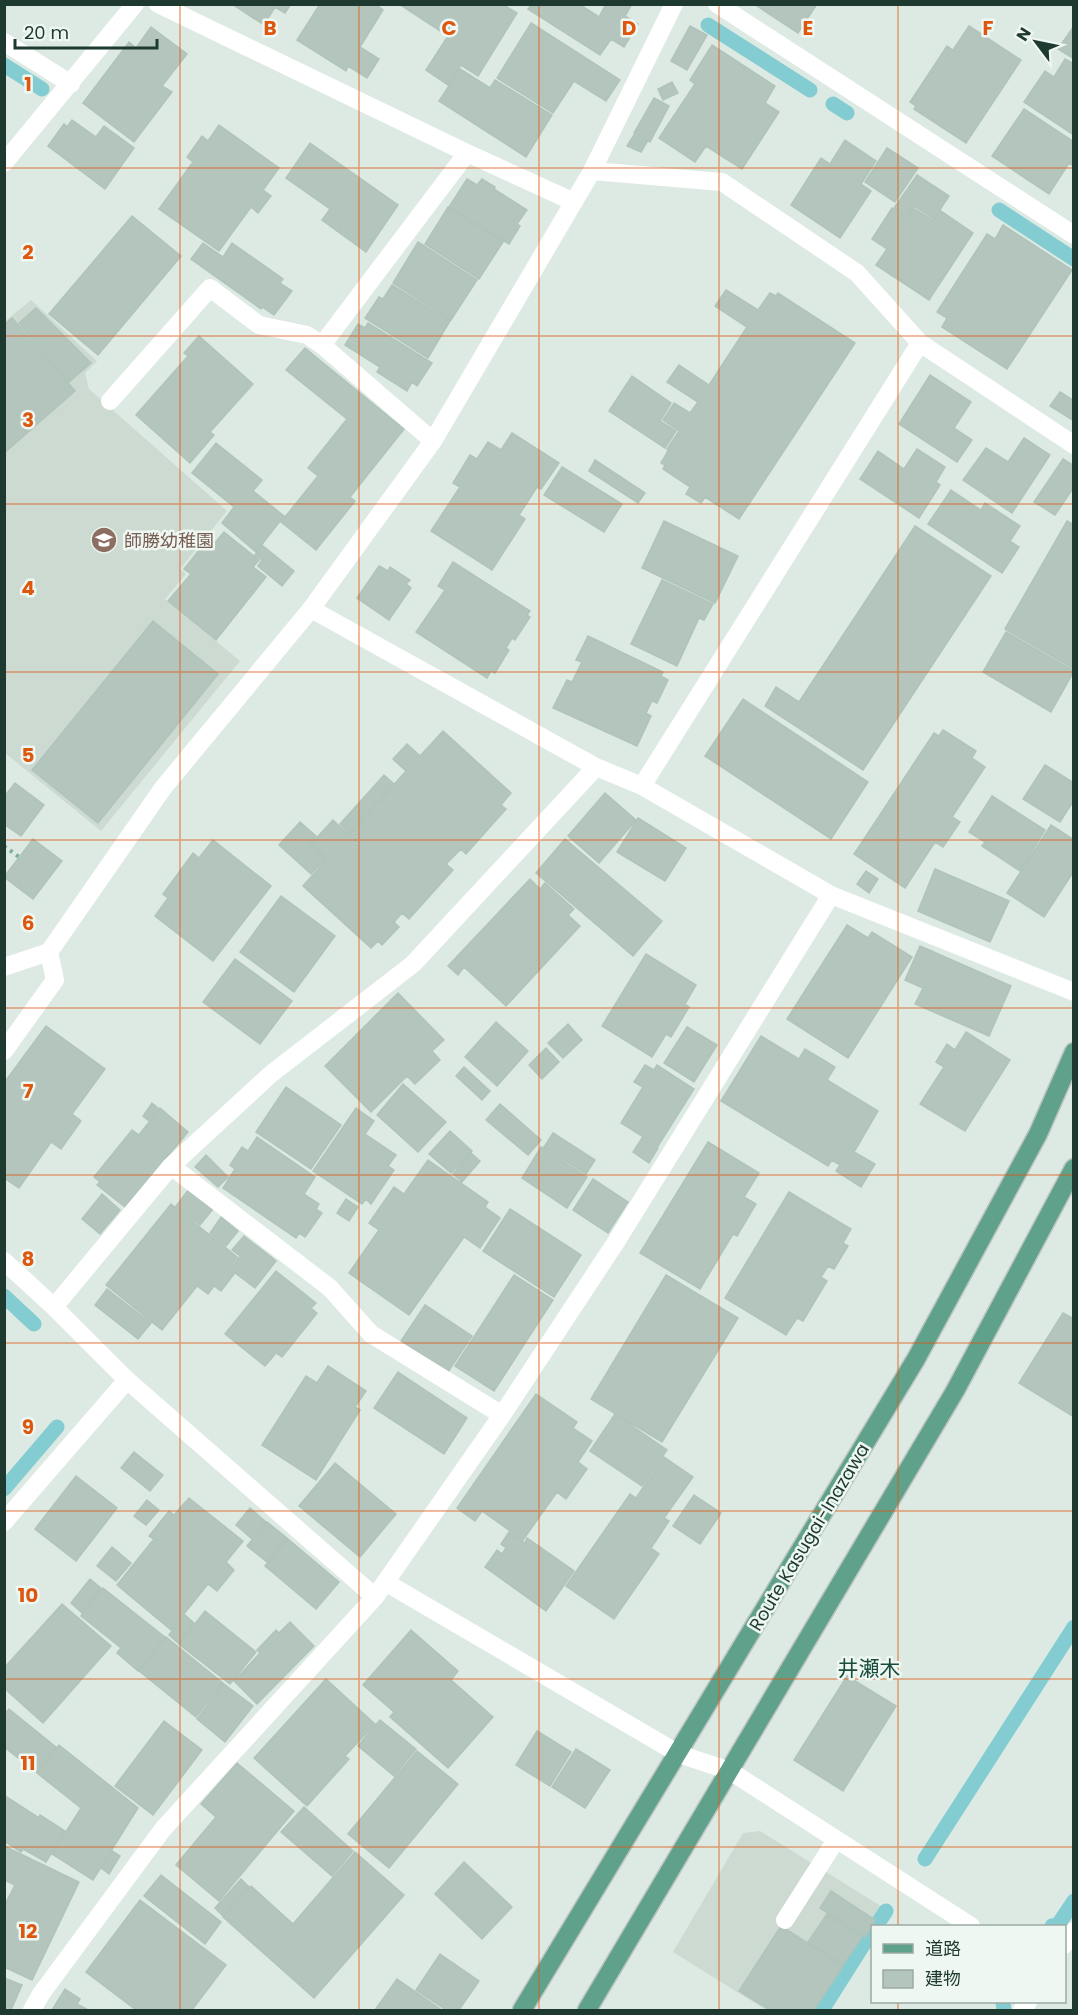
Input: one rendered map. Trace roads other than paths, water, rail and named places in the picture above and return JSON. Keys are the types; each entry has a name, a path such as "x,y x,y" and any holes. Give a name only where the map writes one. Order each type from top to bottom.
{"main road":[{"name":"Route Kasugai-Inazawa","path":"522,2010 916,1359 1038,1134 1074,1052"},
{"path":"587,2010 955,1391 1074,1168"}],"street":[{"path":"4,163 135,4"},
{"path":"158,4 574,202"},
{"path":"4,967 49,952 163,788 312,609 433,441 592,171 674,4"},
{"path":"717,4 1074,235"},
{"path":"4,42 71,84"},
{"path":"322,345 467,153"},
{"path":"592,171 722,182 857,273 920,343 1074,445"},
{"path":"110,401 210,288 259,325 307,335 322,345 433,441"},
{"path":"642,786 920,343"},
{"path":"312,609 596,767 642,786 831,895 1074,992"},
{"path":"54,1307 171,1166 272,1074 413,964 596,767"},
{"path":"32,2010 41,1994 163,1829 380,1590 502,1416 616,1242 831,895"},
{"path":"4,1051 55,980 49,952"},
{"path":"171,1166 330,1288 371,1334 502,1416"},
{"path":"4,1262 54,1307 127,1380 380,1590 679,1754 730,1771 969,1925"},
{"path":"4,1522 127,1380"},
{"path":"785,1920 836,1840"}],"waterway":[{"path":"708,25 810,90"},
{"path":"4,65 42,89"},
{"path":"833,104 847,113"},
{"path":"999,210 1074,259"},
{"path":"4,1296 34,1324"},
{"path":"4,1489 57,1427"},
{"path":"925,1859 1074,1627"},
{"path":"1058,1925 1074,1901"},
{"path":"877,1925 886,1911"},
{"path":"822,2010 871,1933"},
{"path":"1003,2003 1004,2010"}],"place":[{"name":"師勝幼稚園","path":"104,540"}],"district":[{"name":"井瀬木","path":"869,1668"}]}
